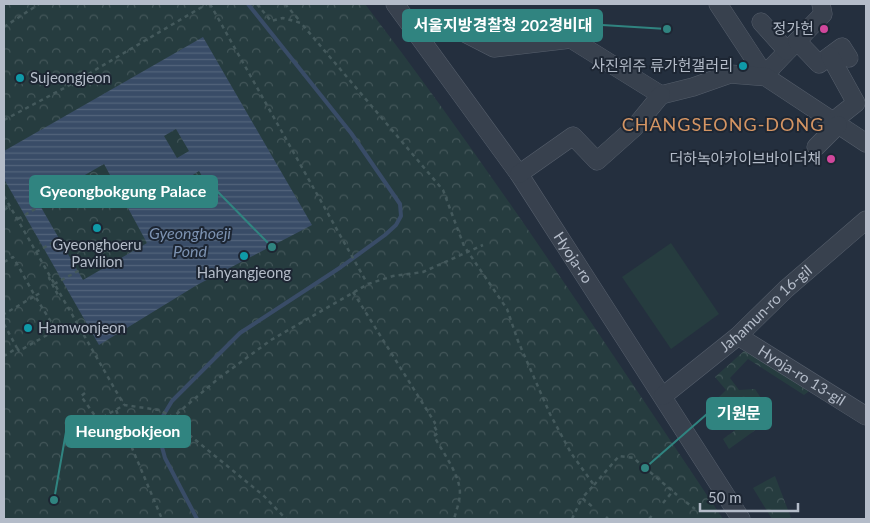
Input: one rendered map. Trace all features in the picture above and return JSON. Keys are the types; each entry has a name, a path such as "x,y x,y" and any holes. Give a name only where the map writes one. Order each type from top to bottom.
{"street":[{"name":"Hyoja-ro","path":"395,4 519,174 741,519"},
{"path":"766,77 792,46 823,14 821,4"},
{"path":"723,6 766,77 866,143"},
{"path":"416,32 429,23 436,21 458,29 494,48 571,39 661,95"},
{"path":"761,22 792,46 820,64 842,47 849,58"},
{"path":"816,147 856,102 830,56"},
{"path":"519,174 573,136 597,161 634,128 661,95 693,87 730,74 766,77"},
{"name":"Jahamun-ro 16-gil","path":"663,396 738,336 786,289 866,220"},
{"name":"Hyoja-ro 13-gil","path":"738,336 866,416"}],"path":[{"path":"4,26 39,4"},
{"path":"4,120 68,86 208,4 368,284"},
{"path":"256,4 271,21 283,18 301,23"},
{"path":"285,4 443,190 467,252 507,309 518,341 550,414 571,453 594,485"},
{"path":"4,196 53,285 124,405"},
{"path":"18,219 42,205"},
{"path":"4,210 10,206"},
{"path":"36,252 61,238"},
{"path":"173,417 219,378 272,340 353,292 368,284 393,276 423,272 484,245"},
{"path":"4,262 13,257 56,330 19,351 4,324"},
{"path":"53,285 80,270"},
{"path":"353,292 435,423 432,424 438,433 434,436 460,485 460,500 454,519"},
{"path":"4,312 4,314 40,293"},
{"path":"4,356 17,348"},
{"path":"85,394 81,396 98,420 124,405 167,413 173,417 182,429 264,496 286,519"},
{"path":"116,410 162,519"},
{"path":"572,519 582,498 619,456 634,458 640,464"},
{"path":"650,472 677,494"},
{"path":"663,503 673,491"},
{"path":"582,498 594,508"},
{"path":"686,502 695,509"},
{"path":"649,519 654,513"}],"green space":[{"path":"4,4 365,4 503,194 723,519 4,519"},
{"path":"671,243 719,314 671,349 622,277"},
{"path":"748,350 809,387 808,392 804,395 748,359 730,378 739,390 755,389 768,409 761,426 729,449 723,439 748,421 736,405 724,413 716,405 716,400 726,390 715,377 744,351"},
{"path":"775,476 791,518 772,519 753,488"}],"water":[{"name":"Gyeonghoeji Pond","path":"203,37 312,225 197,285 99,345 4,179 4,151","holes":["176,129 189,151 177,158 164,136","104,164 147,243 83,280 38,202","199,171 214,196 203,203 188,178"]}],"waterway":[{"path":"197,519 165,458 159,436 160,421 172,401 240,333 341,267 385,235 396,225 401,216 400,204 351,133 248,4"}],"place":[{"name":"서울지방경찰청 202경비대","path":"667,29"},
{"name":"정가헌","path":"824,29"},
{"name":"사진위주 류가헌갤러리","path":"743,66"},
{"name":"Sujeongjeon","path":"20,78"},
{"name":"더하녹아카이브바이더채","path":"831,159"},
{"name":"Gyeonghoeru Pavilion","path":"97,228"},
{"name":"Gyeongbokgung Palace","path":"272,247"},
{"name":"Hahyangjeong","path":"244,256"},
{"name":"Hamwonjeon","path":"28,328"},
{"name":"기원문","path":"645,468"},
{"name":"Heungbokjeon","path":"54,500"}],"district":[{"name":"CHANGSEONG-DONG","path":"723,125"}]}
